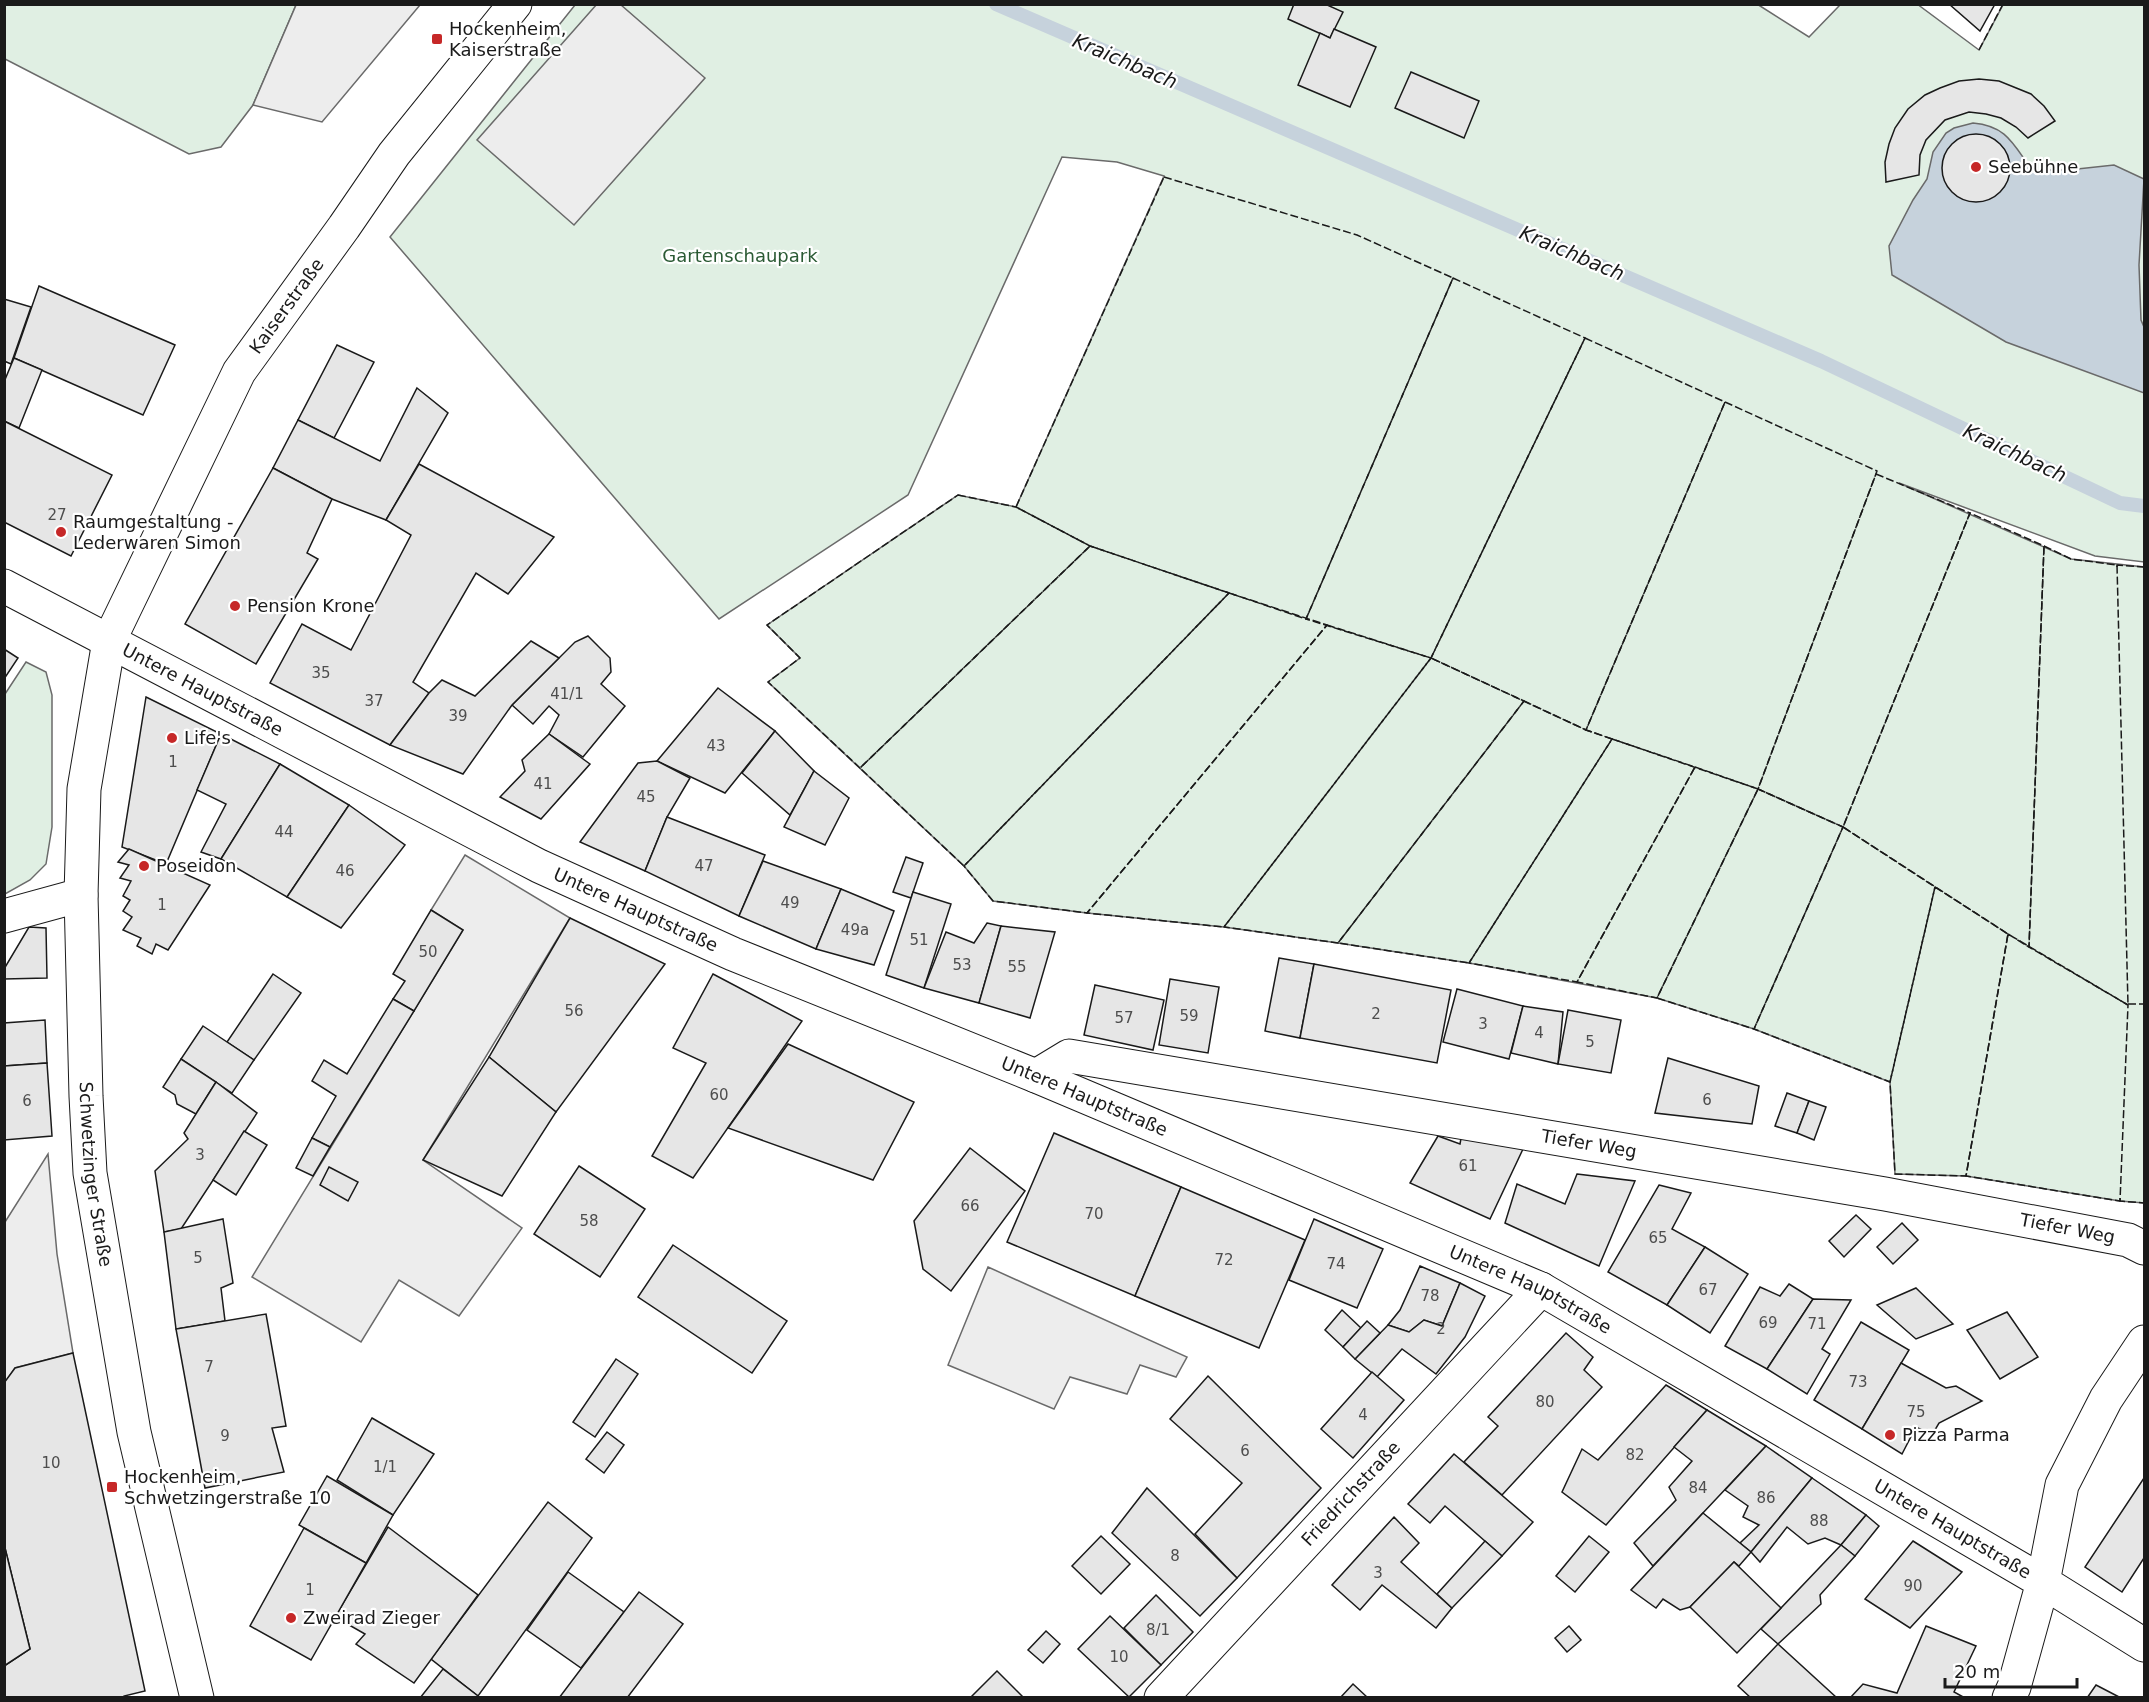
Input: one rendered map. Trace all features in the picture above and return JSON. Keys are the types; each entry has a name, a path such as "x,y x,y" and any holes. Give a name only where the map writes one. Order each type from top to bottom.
{"main road":[{"name":"Kaiserstraße","path":"109,641 240,372 394,154 514,4"},
{"name":"Untere Hauptstraße","path":"4,586 539,866 733,954 1036,1076 1541,1289 2043,1582 2145,1645"},
{"name":"Schwetzinger Straße","path":"109,641 84,789 81,895 90,1173 134,1432 197,1698"},
{"path":"4,916 81,895"},
{"name":"Tiefer Weg","path":"1036,1076 1069,1056 1884,1194 2128,1240 2145,1248"},
{"name":"Friedrichstraße","path":"1161,1698 1541,1289"},
{"path":"2009,1698 2043,1582 2062,1485 2106,1399 2145,1342"}],"green space":[{"name":"Gartenschaupark","path":"1757,4 1809,37 1840,5 1917,4 1979,50 2003,5 2144,5 2144,562 2095,556 1899,483 2071,559 2144,567 2144,1203 1966,1176 1895,1174 1890,1082 1754,1029 1657,998 1469,963 1338,943 1224,927 993,901 964,866 768,682 800,658 767,625 958,495 1016,507 1164,176 1117,162 1062,157 908,495 719,619 390,237 575,5"},
{"path":"4,5 296,5 253,105 221,147 189,154 5,59"},
{"path":"26,662 46,672 52,695 52,827 46,864 30,880 5,894 5,694"}],"shaded area":[{"path":"296,4 420,5 322,122 253,105"},
{"path":"597,4 621,5 705,78 574,225 477,140"},
{"path":"1973,123 2002,132 2014,144 2032,170 2068,170 2114,165 2144,179 2139,265 2141,320 2144,327 2144,393 2006,342 1892,275 1889,246 1913,200 1927,179 1933,152 1946,133 1954,128"},
{"path":"465,855 570,918 423,1160 522,1228 459,1316 399,1280 361,1342 252,1277 463,930 431,910"},
{"path":"48,1154 57,1254 73,1353 15,1368 5,1383 5,1222"},
{"path":"988,1267 1187,1357 1176,1377 1140,1365 1127,1394 1070,1377 1054,1409 948,1365"}],"building":[{"path":"1294,4 1325,4 1343,12 1330,38 1288,19"},
{"path":"1949,4 1995,4 1980,31"},
{"path":"1334,29 1376,47 1350,107 1298,85 1320,33 1330,38"},
{"path":"1411,72 1479,101 1464,138 1395,108"},
{"name":"Seebühne","path":"1979,79 1999,81 2031,94 2055,121 2028,138 2001,118 1986,114 1969,112 1945,120 1926,140 1920,155 1919,175 1886,182 1885,162 1889,144 1895,128 1908,109 1925,95 1940,88 1959,81"},
{"name":"Seebühne","path":"1976,134 1989,137 2000,144 2007,155 2010,168 2007,181 2000,192 1989,199 1976,202 1963,199 1952,192 1945,181 1942,168 1945,155 1952,144 1963,137"},
{"path":"39,286 175,345 143,415 14,358"},
{"path":"4,299 31,307 11,364 4,361"},
{"path":"337,345 374,362 334,438 298,420"},
{"path":"14,358 42,370 19,428 4,421 4,382"},
{"path":"417,388 448,413 386,520 332,499 273,468 298,420 380,461"},
{"path":"4,421 112,475 71,556 4,522"},
{"path":"419,464 554,537 508,594 476,573 413,682 429,693 390,745 270,683 302,624 351,650 411,535 386,520"},
{"path":"273,468 332,499 307,553 318,559 256,664 185,624"},
{"path":"588,636 610,658 611,672 601,684 625,706 583,757 549,734 559,715 549,706 533,724 512,705 575,642"},
{"path":"531,641 559,658 512,705 463,774 390,745 429,693 442,680 475,696"},
{"path":"4,649 18,658 4,679"},
{"path":"718,688 775,731 725,793 657,761"},
{"path":"146,697 221,734 166,864 122,847"},
{"path":"775,731 814,771 790,815 742,773"},
{"path":"221,734 280,764 221,859 201,852 226,804 197,790"},
{"path":"549,734 590,764 541,819 500,797 525,771 522,760"},
{"path":"657,761 690,778 667,817 645,871 580,842 638,763"},
{"path":"280,764 349,805 287,897 221,859"},
{"path":"814,771 849,798 825,845 784,827"},
{"path":"349,805 405,845 341,928 287,897"},
{"path":"667,817 765,855 739,916 645,871"},
{"path":"129,849 210,885 168,950 156,944 152,954 137,946 141,938 123,930 132,917 123,911 130,900 123,896 131,881 120,878 129,865 118,862"},
{"path":"906,857 923,863 911,898 893,892"},
{"path":"763,861 841,889 816,949 739,916"},
{"path":"841,889 894,911 874,965 816,949"},
{"path":"913,892 951,904 924,988 886,975"},
{"path":"431,910 463,930 414,1011 393,999 405,981 393,974"},
{"path":"570,918 665,964 556,1112 489,1057"},
{"path":"987,923 1001,926 979,1003 924,988 946,932 974,943"},
{"path":"1001,926 1055,932 1030,1018 979,1003"},
{"path":"29,927 46,928 47,978 4,979 4,969"},
{"path":"1279,958 1314,964 1300,1038 1265,1031"},
{"path":"1314,964 1451,990 1437,1063 1300,1038"},
{"path":"273,974 301,993 254,1060 227,1042"},
{"path":"713,974 802,1021 693,1178 652,1156 706,1063 673,1048"},
{"path":"1170,979 1219,987 1208,1053 1159,1045"},
{"path":"1095,985 1164,1000 1153,1050 1084,1035"},
{"path":"1457,989 1523,1006 1509,1059 1443,1042"},
{"path":"393,999 414,1011 330,1147 312,1138 336,1096 312,1081 324,1060 347,1074"},
{"path":"1523,1006 1563,1012 1558,1064 1511,1053"},
{"path":"1568,1010 1621,1020 1611,1073 1558,1064"},
{"path":"45,1020 47,1063 4,1066 4,1023"},
{"path":"203,1026 254,1060 232,1093 181,1059"},
{"path":"788,1044 914,1102 873,1180 728,1128"},
{"path":"489,1057 556,1112 502,1196 423,1160"},
{"path":"1668,1058 1759,1086 1752,1124 1655,1113"},
{"path":"181,1059 216,1082 196,1114 177,1104 175,1095 163,1087"},
{"path":"47,1063 52,1136 4,1140 4,1066"},
{"path":"216,1082 257,1113 181,1229 164,1232 155,1171 188,1139 184,1133"},
{"path":"1787,1093 1809,1101 1797,1133 1775,1126"},
{"path":"1809,1101 1826,1107 1814,1140 1797,1133"},
{"path":"244,1131 267,1145 236,1195 213,1180"},
{"path":"1054,1133 1181,1187 1135,1296 1007,1242"},
{"path":"1462,1133 1523,1149 1490,1219 1410,1183 1438,1136 1460,1144"},
{"path":"312,1138 330,1147 313,1176 296,1168"},
{"path":"970,1148 1025,1191 951,1291 923,1269 914,1221"},
{"path":"579,1166 645,1209 600,1277 534,1234"},
{"path":"329,1167 358,1182 348,1201 320,1185"},
{"path":"1577,1174 1635,1181 1599,1266 1505,1223 1517,1184 1565,1204"},
{"path":"1659,1185 1691,1193 1672,1229 1705,1247 1667,1305 1608,1272"},
{"path":"1181,1187 1305,1240 1259,1348 1135,1296"},
{"path":"1856,1215 1871,1229 1844,1257 1829,1241"},
{"path":"223,1219 233,1283 221,1288 225,1321 176,1329 164,1232"},
{"path":"1314,1219 1383,1249 1357,1308 1289,1280"},
{"path":"1902,1223 1918,1240 1893,1264 1877,1247"},
{"path":"673,1245 787,1321 752,1373 638,1297"},
{"path":"1705,1247 1748,1274 1710,1333 1667,1305"},
{"path":"1420,1266 1460,1283 1442,1326 1424,1320 1409,1332 1388,1325 1400,1310"},
{"path":"1460,1283 1485,1296 1465,1337 1436,1374 1402,1349 1377,1377 1355,1359 1388,1325 1409,1332 1424,1320 1442,1326"},
{"path":"1789,1284 1813,1299 1767,1369 1725,1346 1760,1287 1780,1296"},
{"path":"1916,1288 1953,1324 1916,1339 1877,1305"},
{"path":"1813,1299 1851,1300 1822,1349 1830,1354 1807,1394 1767,1369"},
{"path":"1342,1310 1361,1328 1343,1347 1325,1330"},
{"path":"2007,1312 2038,1357 2000,1379 1967,1330"},
{"path":"266,1314 286,1426 272,1428 284,1472 205,1488 176,1329"},
{"path":"1367,1321 1380,1333 1355,1359 1343,1347"},
{"path":"1861,1322 1909,1350 1862,1429 1814,1400"},
{"path":"1566,1333 1593,1357 1584,1370 1602,1387 1502,1495 1464,1462 1498,1426 1488,1417"},
{"path":"73,1353 145,1691 124,1696 124,1698 4,1698 4,1666 30,1649 4,1544 4,1383 15,1368"},
{"path":"616,1359 638,1374 595,1437 573,1422"},
{"path":"1901,1363 1946,1388 1956,1386 1982,1401 1939,1423 1932,1435 1916,1427 1902,1454 1862,1429"},
{"path":"1372,1372 1404,1400 1353,1458 1321,1429"},
{"path":"1208,1376 1321,1488 1237,1578 1195,1534 1242,1483 1170,1419"},
{"path":"1666,1385 1707,1410 1606,1525 1562,1492 1582,1449 1598,1460"},
{"path":"1707,1410 1766,1446 1653,1566 1634,1543 1676,1500 1669,1487 1692,1461 1674,1447"},
{"path":"372,1418 434,1454 393,1515 337,1480"},
{"path":"607,1432 624,1445 604,1473 586,1459"},
{"path":"1766,1446 1812,1478 1751,1552 1740,1543 1759,1525 1743,1517 1748,1506 1725,1490"},
{"path":"1454,1454 1533,1522 1502,1556 1445,1506 1430,1523 1408,1504"},
{"path":"327,1476 393,1515 366,1563 299,1525"},
{"path":"1812,1478 1866,1515 1841,1545 1825,1538 1808,1544 1787,1527 1760,1562 1751,1552"},
{"path":"2144,1478 2144,1558 2122,1592 2085,1567"},
{"path":"1147,1488 1237,1578 1200,1616 1112,1533"},
{"path":"548,1502 592,1538 478,1696 431,1659"},
{"path":"1703,1513 1751,1552 1739,1566 1734,1562 1690,1607 1680,1610 1663,1599 1656,1608 1631,1590"},
{"path":"1866,1515 1879,1526 1855,1556 1841,1545"},
{"path":"1394,1517 1419,1543 1401,1562 1452,1608 1436,1628 1382,1585 1360,1610 1332,1585"},
{"path":"388,1527 478,1595 414,1683 356,1644 365,1634 335,1617"},
{"path":"304,1528 366,1563 311,1660 250,1626"},
{"path":"1101,1536 1130,1564 1101,1594 1072,1566"},
{"path":"1589,1536 1609,1552 1575,1592 1556,1576"},
{"path":"1485,1541 1502,1556 1452,1608 1437,1594"},
{"path":"1913,1541 1962,1572 1910,1628 1865,1599"},
{"path":"4,1544 30,1649 4,1666"},
{"path":"1841,1545 1855,1556 1820,1595 1821,1604 1778,1644 1761,1629"},
{"path":"1734,1562 1781,1608 1737,1653 1690,1607"},
{"path":"568,1572 624,1612 581,1668 527,1630"},
{"path":"639,1592 683,1624 627,1698 559,1698"},
{"path":"1156,1595 1193,1632 1161,1665 1124,1628"},
{"path":"1110,1616 1161,1665 1129,1697 1078,1649"},
{"path":"1569,1626 1581,1640 1567,1652 1555,1638"},
{"path":"1926,1626 1976,1646 1954,1692 1965,1698 1850,1698 1863,1684 1897,1693"},
{"path":"1046,1631 1060,1644 1043,1663 1028,1650"},
{"path":"1778,1644 1837,1698 1751,1698 1738,1686"},
{"path":"443,1669 478,1696 477,1698 420,1698"},
{"path":"997,1671 1024,1698 970,1698"},
{"path":"1353,1684 1368,1698 1340,1698"},
{"path":"2096,1685 2121,1698 2087,1698"}],"waterway":[{"name":"Kraichbach","path":"996,4 1821,361 2120,503 2144,506"}],"fence":[{"path":"1979,50 2003,4"},
{"path":"1164,177 1357,235 1453,278 1306,619 1090,546 1016,507 1164,177"},
{"path":"1453,278 1585,338 1431,658 1306,619 1453,278"},
{"path":"1585,338 1725,402 1586,730 1431,658 1585,338"},
{"path":"1725,402 1877,471 1758,789 1586,730 1725,402"},
{"path":"1876,474 1970,513 1843,827 1758,789 1876,474"},
{"path":"958,495 1016,507 1090,546 860,768 768,682 800,658 767,625 958,495"},
{"path":"2008,934 1966,1176 2120,1201 2128,1005 2008,934 1843,827 1970,513 2044,546 2029,947 2008,934"},
{"path":"1090,546 1229,593 964,866 860,768 1090,546"},
{"path":"2044,546 2071,559 2117,565 2128,1005 2029,947 2044,546"},
{"path":"2117,567 2117,565 2144,567"},
{"path":"1229,593 1327,625 1087,913 993,901 964,866 1229,593"},
{"path":"1327,625 1431,658 1224,927 1087,913 1327,625"},
{"path":"1431,658 1524,701 1338,943 1224,927 1431,658"},
{"path":"1524,701 1586,730 1612,739 1469,963 1338,943 1524,701"},
{"path":"1612,739 1695,767 1577,982 1469,963 1612,739"},
{"path":"1695,767 1758,789 1657,998 1577,982 1695,767"},
{"path":"1758,789 1843,827 1754,1029 1657,998 1758,789"},
{"path":"1843,827 1935,887 1890,1082 1754,1029 1843,827"},
{"path":"1935,887 2008,934 1966,1176 1895,1174 1890,1082 1935,887"},
{"path":"2128,1004 2144,1004"},
{"path":"2120,1198 2120,1201 2144,1203"}],"place":[{"name":"Hockenheim, Kaiserstraße","path":"437,39"},
{"name":"Seebühne","path":"1976,167"},
{"name":"Raumgestaltung - Lederwaren Simon","path":"61,532"},
{"name":"Pension Krone","path":"235,606"},
{"name":"Life's","path":"172,738"},
{"name":"Poseidon","path":"144,866"},
{"name":"Pizza Parma","path":"1890,1435"},
{"name":"Hockenheim, Schwetzingerstraße 10","path":"112,1487"},
{"name":"Zweirad Zieger","path":"291,1618"}]}
